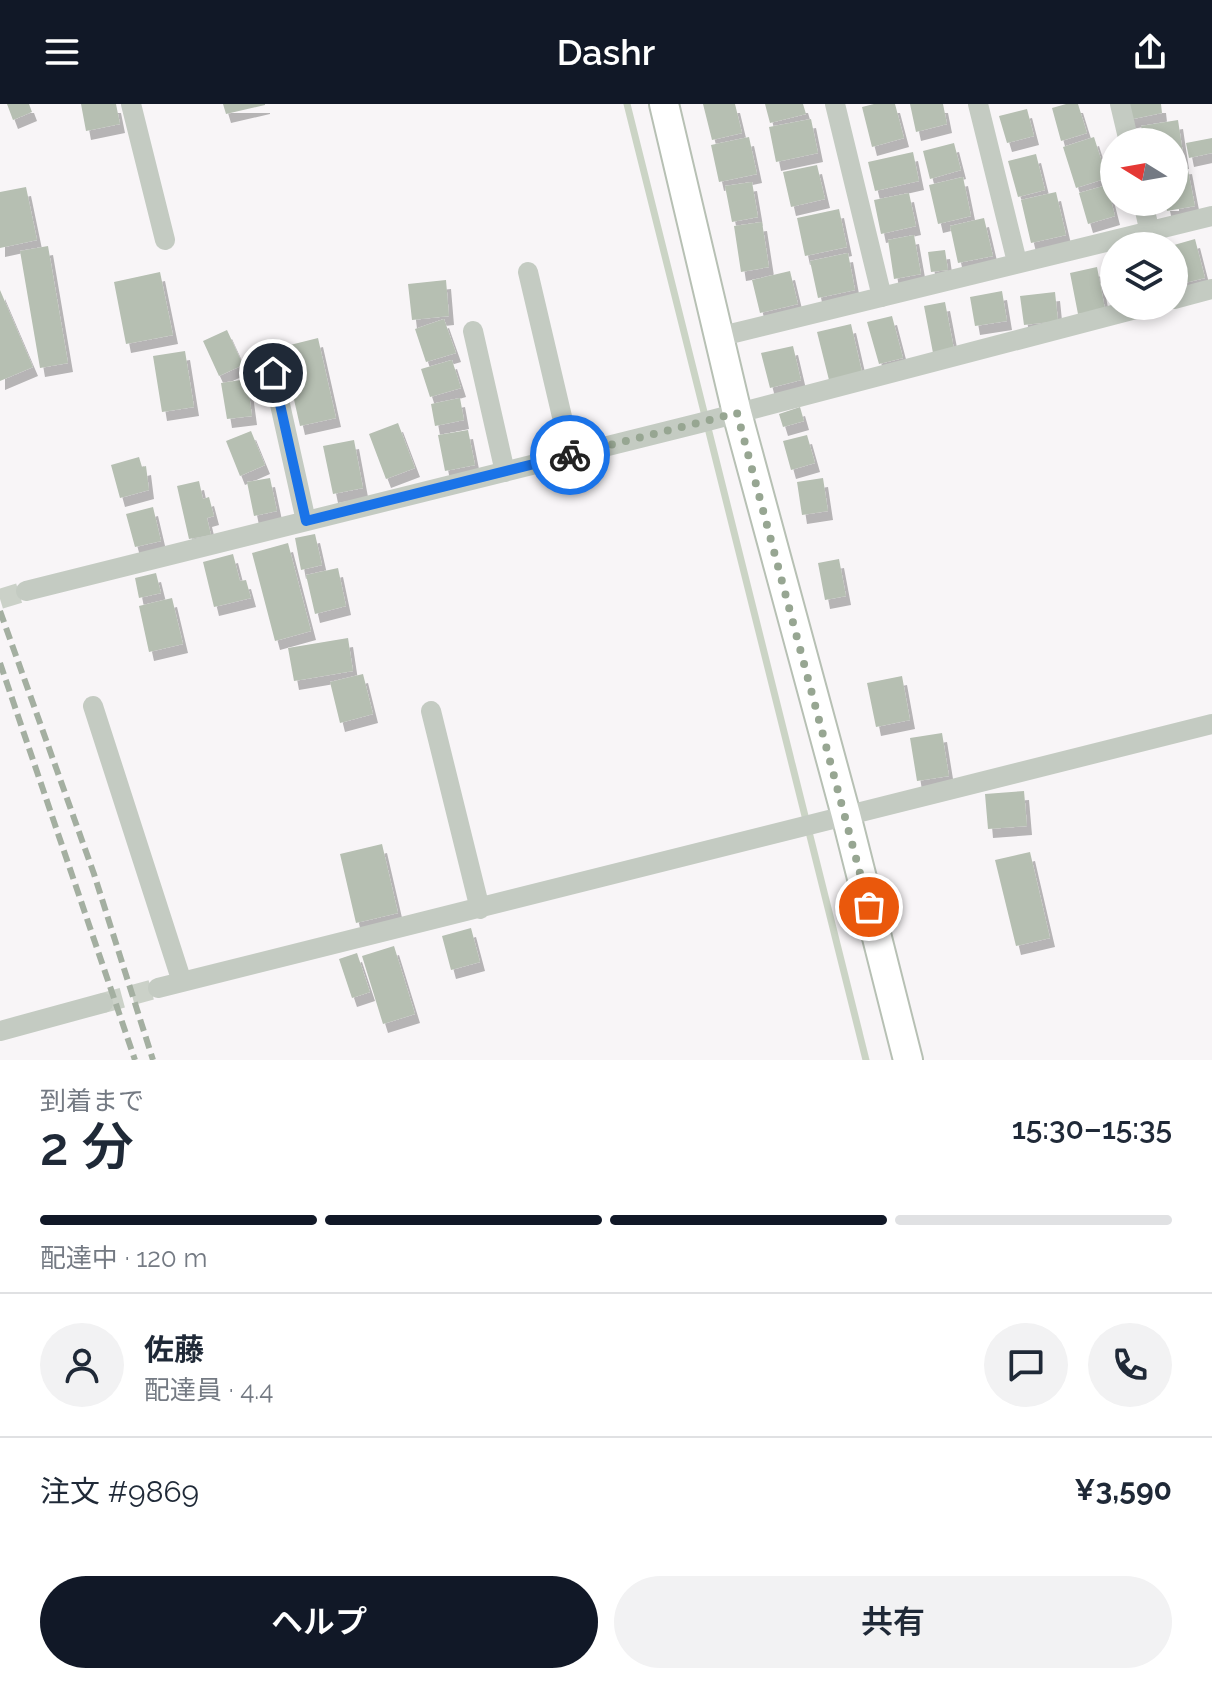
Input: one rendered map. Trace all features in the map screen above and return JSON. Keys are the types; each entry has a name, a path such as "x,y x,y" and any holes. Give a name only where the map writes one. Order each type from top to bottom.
{"street":[{"path":"131,104 165,240"},
{"path":"664,104 718,337 718,418 846,815 908,1060"},
{"path":"835,104 882,297"},
{"path":"978,104 1017,262"},
{"path":"1120,104 1126,128"},
{"path":"1154,232 1212,216"},
{"path":"718,337 1100,244"},
{"path":"528,272 571,455"},
{"path":"1188,295 1212,289"},
{"path":"26,591 718,418 1100,318"},
{"path":"473,331 505,472"},
{"path":"273,373 306,521"},
{"path":"93,706 182,982"},
{"path":"431,711 480,909"},
{"path":"158,988 1212,724"},
{"path":"0,1031 103,1003"}],"building":[{"path":"7,104 29,104 32,112 13,120"},
{"path":"81,104 116,104 120,124 86,131"},
{"path":"223,104 265,104 265,105 226,114"},
{"path":"703,104 735,104 742,133 712,140"},
{"path":"765,104 803,104 806,114 770,123"},
{"path":"895,104 904,138 872,147 862,107"},
{"path":"910,104 943,104 947,124 916,132"},
{"path":"1078,104 1087,133 1061,141 1052,108"},
{"path":"1125,104 1161,104 1162,113 1128,120"},
{"path":"1027,109 1034,136 1007,143 999,116"},
{"path":"811,119 818,153 776,162 769,127"},
{"path":"1178,120 1179,128 1141,128"},
{"path":"749,137 757,174 719,182 711,145"},
{"path":"1094,137 1100,156 1100,180 1076,188 1063,147"},
{"path":"1212,138 1212,153 1189,158 1188,143"},
{"path":"954,143 961,170 930,179 923,151"},
{"path":"913,152 919,181 875,191 868,162"},
{"path":"1036,154 1045,190 1018,197 1008,161"},
{"path":"817,165 825,199 791,207 783,172"},
{"path":"1188,170 1195,206 1188,207"},
{"path":"963,177 971,216 938,224 929,185"},
{"path":"752,182 758,217 732,222 725,186"},
{"path":"26,187 37,240 0,248 0,192"},
{"path":"1100,187 1100,216 1115,216 1088,224 1079,193"},
{"path":"1056,192 1066,235 1031,243 1021,200"},
{"path":"909,193 916,226 881,234 874,200"},
{"path":"839,209 847,247 805,256 797,218"},
{"path":"984,218 993,256 958,263 950,226"},
{"path":"762,222 769,267 741,272 734,226"},
{"path":"914,235 921,274 894,279 888,240"},
{"path":"1195,239 1205,278 1188,282 1188,241"},
{"path":"48,246 68,363 40,368 20,251"},
{"path":"945,250 948,270 931,272 928,252"},
{"path":"848,253 855,290 818,298 810,261"},
{"path":"1097,267 1100,310 1078,314 1070,273"},
{"path":"790,271 798,304 760,313 752,280"},
{"path":"160,272 173,335 126,344 114,282"},
{"path":"446,280 449,316 412,320 408,284"},
{"path":"0,290 33,367 0,381"},
{"path":"1002,291 1007,321 975,326 970,297"},
{"path":"1055,292 1058,321 1024,325 1020,296"},
{"path":"945,302 954,349 933,353 924,306"},
{"path":"892,316 903,358 879,364 867,322"},
{"path":"444,319 456,353 426,362 415,329"},
{"path":"851,324 862,372 829,380 817,332"},
{"path":"227,330 243,365 219,376 203,341"},
{"path":"318,338 336,418 300,426 282,347"},
{"path":"793,346 801,380 770,388 761,353"},
{"path":"185,351 194,407 162,412 153,356"},
{"path":"452,360 461,388 430,397 421,369"},
{"path":"247,379 252,416 227,419 221,383"},
{"path":"460,398 464,420 435,426 431,404"},
{"path":"800,407 804,421 783,427 779,414"},
{"path":"398,423 415,468 386,479 369,434"},
{"path":"468,430 475,465 445,471 438,435"},
{"path":"251,431 265,465 240,476 226,441"},
{"path":"807,435 815,463 791,470 783,441"},
{"path":"354,440 363,488 333,494 323,446"},
{"path":"139,457 142,467 146,466 149,490 120,498 111,465"},
{"path":"270,478 277,511 254,516 247,482"},
{"path":"823,478 828,511 802,515 797,482"},
{"path":"199,481 203,499 209,497 214,516 207,518 211,535 189,539 177,486"},
{"path":"153,507 161,541 135,547 126,514"},
{"path":"315,534 322,565 301,570 295,538"},
{"path":"288,543 311,631 275,641 252,553"},
{"path":"233,554 240,581 246,580 251,598 214,607 203,562"},
{"path":"839,559 846,596 825,600 818,563"},
{"path":"338,568 346,606 315,614 306,575"},
{"path":"156,573 161,593 139,598 135,578"},
{"path":"172,598 183,644 149,652 139,606"},
{"path":"348,638 353,671 294,681 288,648"},
{"path":"363,674 373,714 340,723 330,682"},
{"path":"902,676 910,720 876,727 867,683"},
{"path":"942,733 949,776 917,781 910,738"},
{"path":"1024,791 1027,826 988,829 985,794"},
{"path":"382,844 398,913 356,923 340,854"},
{"path":"1030,852 1050,938 1016,946 995,860"},
{"path":"471,928 480,962 451,970 442,936"},
{"path":"394,946 415,1014 383,1024 362,956"},
{"path":"357,953 370,992 352,998 339,959"}],"waterway":[{"path":"627,104 866,1060"}],"tunnel":[{"path":"0,599 26,591"},
{"path":"103,1003 158,988"}],"railway":[{"path":"0,611 94,874 153,1060"},
{"path":"0,663 135,1060"}],"way so far":[{"path":"570,455 737,413 869,907"}],"route":[{"path":"273,373 306,521 570,455"}]}
